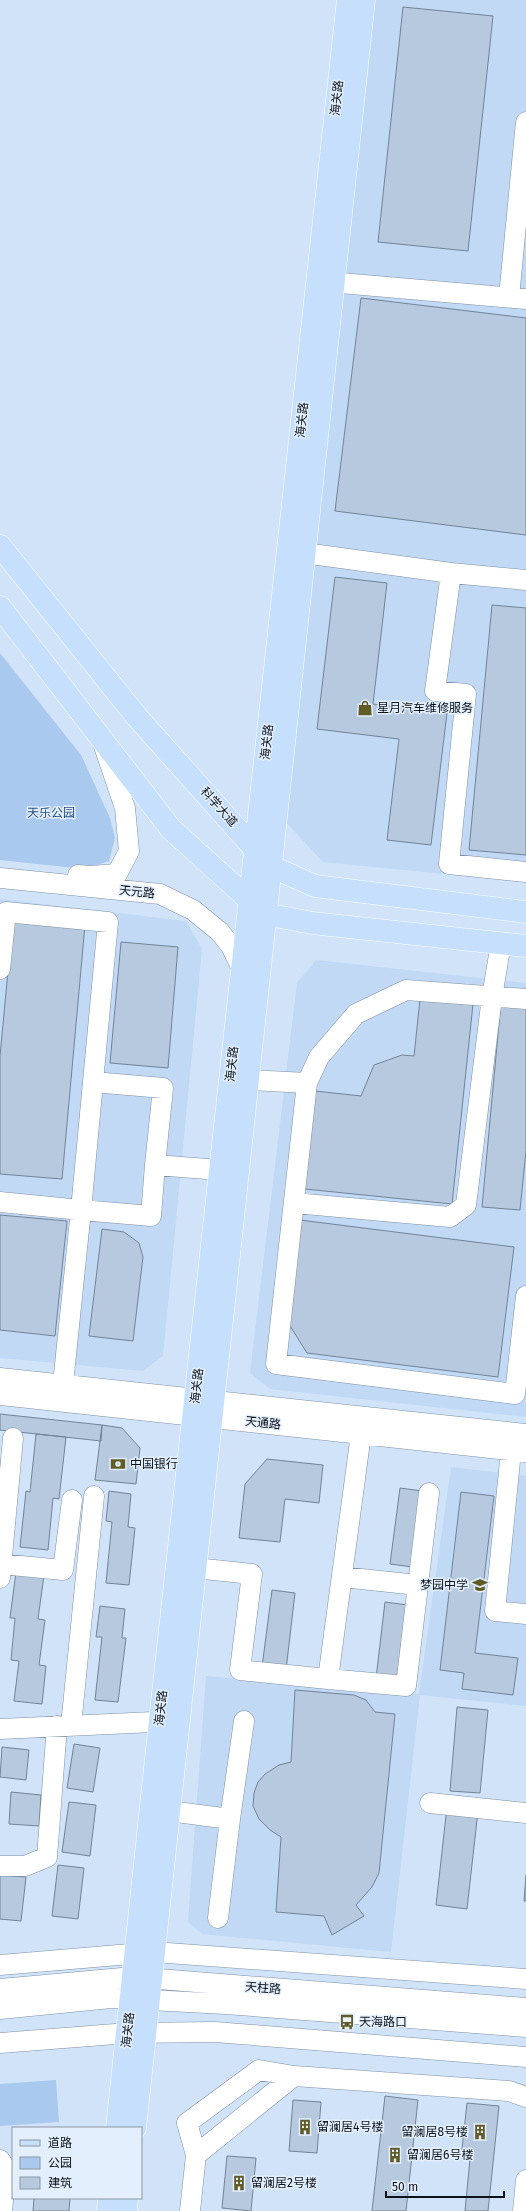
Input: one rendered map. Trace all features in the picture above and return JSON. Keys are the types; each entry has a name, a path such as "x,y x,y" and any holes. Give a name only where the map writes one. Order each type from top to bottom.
{"main road":[{"name":"海关路","path":"117,2127 136,2033 203,1408 247,1080 304,553 348,0"},
{"name":"海关路","path":"145,1952 169,1811 169,1721 195,1568 203,1408 220,1170 249,899 325,282 364,0"},
{"name":"科学大道","path":"0,546 137,717 255,847 270,866 315,886 526,912"},
{"path":"0,607 171,829 265,914 312,923 526,946"},
{"name":"海关路","path":"135,2127 136,2033"},
{"path":"108,2211 109,2199"},
{"path":"126,2211 127,2199"}],"street":[{"path":"325,282 517,298 526,122"},
{"path":"304,553 451,573 526,580"},
{"path":"451,573 435,691 466,694 449,864 526,872"},
{"name":"天元路","path":"0,866 90,876 117,874 129,851 125,808 101,738"},
{"name":"天元路","path":"0,878 160,894 193,910 220,932 231,946 242,969"},
{"path":"0,969 6,912 108,922 81,1210 62,1384"},
{"path":"294,1203 450,1217 466,1205 492,997 501,943"},
{"path":"526,999 406,990 356,1014 319,1057 307,1083 276,1364 515,1394 526,1296"},
{"path":"247,1080 307,1083"},
{"path":"0,1202 151,1216 163,1088 93,1082"},
{"path":"155,1165 220,1170"},
{"name":"天通路","path":"0,1378 62,1384 361,1434 519,1451"},
{"name":"天通路","path":"0,1395 203,1408 526,1434"},
{"path":"328,1679 361,1434"},
{"path":"13,1438 1,1569 63,1570 72,1500"},
{"path":"519,1451 495,1611 526,1614"},
{"path":"195,1568 252,1574 240,1670 406,1686 429,1493"},
{"path":"0,1866 25,1866 47,1857 94,1496"},
{"path":"342,1577 418,1585"},
{"path":"0,1729 169,1721"},
{"path":"218,1918 244,1721"},
{"path":"430,1803 526,1813"},
{"path":"169,1811 230,1818"},
{"path":"0,1965 145,1952 526,1979"},
{"name":"天柱路","path":"0,1989 141,1989 526,2008"},
{"name":"天柱路","path":"0,2009 110,1998 141,1989 526,2027"},
{"path":"0,2043 136,2033 215,2032 526,2057"},
{"path":"190,2211 196,2155 187,2124 259,2070 294,2076 509,2091 526,2097"},
{"path":"196,2155 294,2076"},
{"path":"0,2160 6,2170 2,2211"},
{"path":"522,2211 526,2180"}],"shaded area":[{"path":"375,0 526,0 526,882 323,862 282,818"},
{"path":"0,899 186,921 202,949 163,1356 143,1371 0,1358"},
{"path":"316,960 526,983 526,1417 270,1389 250,1373 297,983"},
{"path":"451,1467 526,1476 526,1706 420,1695 391,1952 202,1934 188,1922 206,1676 419,1694"}],"green space":[{"name":"天乐公园","path":"0,653 81,755 110,818 115,838 109,861 84,869 0,860"},
{"path":"56,2080 59,2122 0,2126 0,2084"}],"building":[{"path":"403,7 493,16 468,251 378,242"},
{"path":"361,298 526,318 526,535 335,511"},
{"name":"星月汽车维修服务","path":"335,577 387,583 373,704 447,713 431,845 387,840 399,739 317,729"},
{"path":"492,605 526,608 526,855 469,850"},
{"path":"13,918 85,925 62,1179 0,1174 0,1056"},
{"path":"121,942 178,947 168,1068 110,1063"},
{"path":"420,999 473,1004 452,1204 305,1189 315,1091 361,1096 374,1065 402,1055 414,1056"},
{"path":"501,1002 526,1004 526,1151 520,1210 482,1207"},
{"path":"0,1215 67,1221 55,1336 0,1330"},
{"path":"300,1220 514,1247 498,1377 307,1353 287,1321"},
{"path":"102,1229 124,1232 139,1243 143,1257 133,1341 89,1336"},
{"path":"0,1414 102,1425 101,1441 0,1430"},
{"name":"中国银行","path":"102,1425 122,1428 140,1448 136,1484 95,1480"},
{"path":"36,1434 66,1437 59,1499 53,1498 48,1550 20,1547 26,1491 30,1492"},
{"path":"267,1459 323,1465 319,1503 285,1499 280,1542 239,1538 245,1484"},
{"path":"400,1488 423,1491 413,1567 390,1564"},
{"path":"109,1491 131,1494 128,1527 135,1528 129,1585 106,1583 112,1522 106,1521"},
{"path":"461,1492 494,1496 475,1653 518,1658 513,1695 462,1689 464,1673 440,1670"},
{"path":"16,1572 44,1575 38,1619 45,1620 39,1665 46,1666 42,1704 14,1701 19,1661 11,1660 15,1618 10,1618"},
{"path":"272,1590 295,1593 286,1670 262,1667"},
{"path":"385,1602 408,1605 399,1681 376,1678"},
{"path":"100,1606 125,1609 122,1638 126,1638 118,1702 95,1700 102,1637 96,1637"},
{"path":"295,1690 354,1695 366,1700 375,1712 395,1714 379,1873 372,1887 356,1905 364,1916 332,1935 324,1916 276,1912 281,1837 270,1830 259,1819 253,1806 254,1793 258,1782 265,1774 279,1765 291,1762"},
{"path":"457,1707 488,1710 480,1793 450,1791"},
{"path":"74,1744 100,1748 93,1792 67,1788"},
{"path":"2,1747 29,1750 26,1780 0,1777"},
{"path":"11,1792 41,1795 39,1826 9,1824"},
{"path":"69,1802 96,1805 90,1856 62,1852"},
{"path":"447,1807 478,1811 467,1909 436,1905"},
{"path":"58,1865 84,1868 78,1919 52,1916"},
{"path":"0,1875 26,1877 21,1921 0,1919"},
{"path":"526,1875 526,1901 524,1901"},
{"name":"留澜居6号楼","path":"385,2096 418,2100 406,2211 372,2211"},
{"name":"留澜居4号楼","path":"293,2100 321,2102 317,2153 289,2151"},
{"name":"留澜居8号楼","path":"467,2103 499,2106 488,2211 465,2211 470,2159 461,2158"},
{"name":"留澜居2号楼","path":"227,2156 256,2158 251,2211 222,2208"},
{"path":"34,2199 70,2199 69,2211 33,2211"}],"place":[{"name":"星月汽车维修服务","path":"365,708"},
{"name":"中国银行","path":"118,1464"},
{"name":"梦园中学","path":"480,1585"},
{"name":"天海路口","path":"347,2022"},
{"name":"留澜居4号楼","path":"305,2127"},
{"name":"留澜居8号楼","path":"480,2132"},
{"name":"留澜居6号楼","path":"395,2155"},
{"name":"留澜居2号楼","path":"239,2183"}]}
